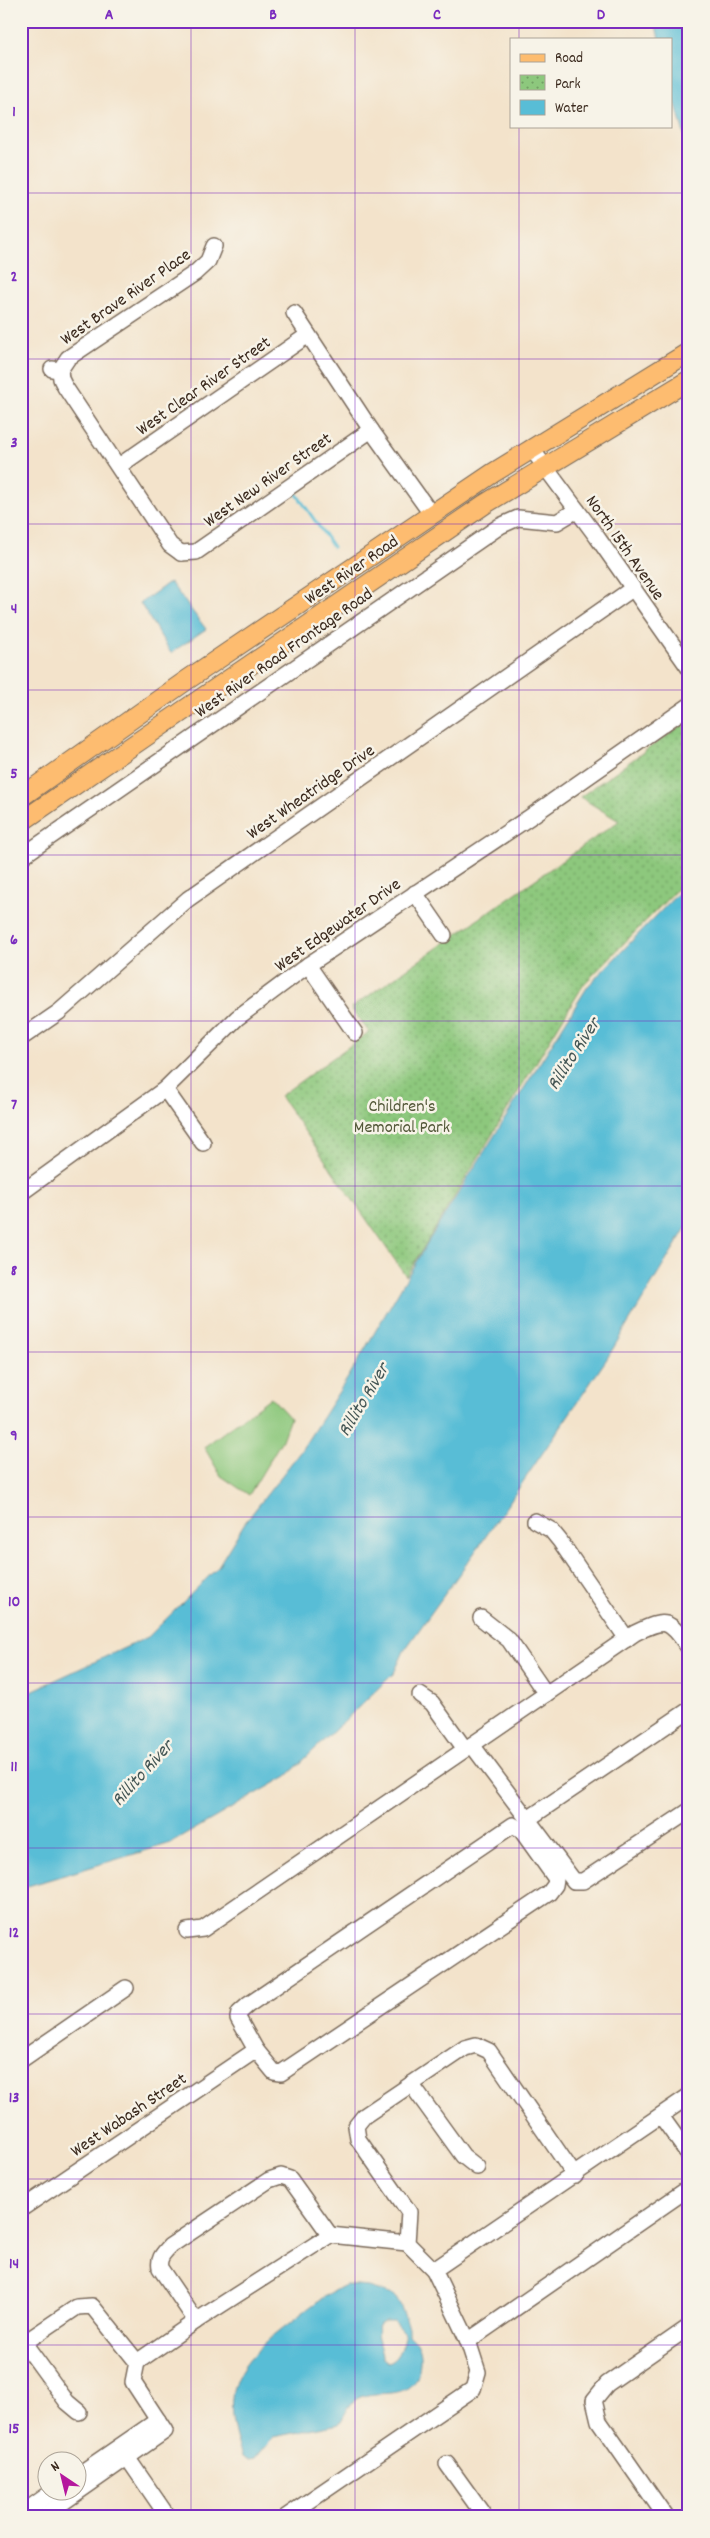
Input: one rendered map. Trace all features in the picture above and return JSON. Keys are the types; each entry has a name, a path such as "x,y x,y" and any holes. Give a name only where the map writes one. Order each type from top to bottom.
{"main road":[{"name":"West River Road","path":"21,797 187,680 531,448 689,352"},
{"name":"West River Road","path":"21,822 485,504 689,380"}],"street":[{"name":"West Brave River Place","path":"119,466 56,369 68,358 194,273 208,261 214,246"},
{"path":"294,313 371,430 432,515"},
{"name":"West Clear River Street","path":"119,466 308,335"},
{"name":"West New River Street","path":"119,466 180,558 196,552 371,430"},
{"name":"North 15th Avenue","path":"531,448 578,510 632,590 689,668"},
{"name":"West River Road Frontage Road","path":"21,858 500,526 518,518 557,522 578,510"},
{"name":"West Wheatridge Drive","path":"21,1038 60,1012 188,899 632,590"},
{"name":"West Edgewater Drive","path":"21,1193 165,1089 237,1018 308,965 530,817 689,706"},
{"path":"416,893 444,936"},
{"path":"308,965 355,1033"},
{"path":"165,1089 203,1142"},
{"path":"535,1521 551,1530 560,1541 627,1639"},
{"path":"481,1618 509,1640 546,1694"},
{"path":"187,1931 203,1929 627,1639 658,1622 670,1626 689,1648"},
{"path":"420,1695 432,1703 469,1747 528,1819 574,1880 583,1881 689,1811"},
{"path":"528,1819 689,1710"},
{"path":"513,1825 521,1830 556,1879 555,1885 549,1894 281,2073 274,2072 256,2050 238,2018 239,2013 248,2005 513,1825"},
{"path":"21,2060 126,1988"},
{"path":"406,2243 409,2212 358,2139 356,2126 364,2116 466,2048 476,2045 489,2051 575,2176"},
{"name":"West Wabash Street","path":"21,2209 256,2050"},
{"path":"411,2084 463,2156 477,2167"},
{"path":"434,2270 575,2176 689,2096"},
{"path":"661,2116 689,2155"},
{"path":"196,2321 160,2268 158,2262 170,2246 269,2180 281,2176 290,2179 330,2235"},
{"path":"468,2340 689,2188"},
{"path":"42,2517 124,2452 158,2420 133,2382 137,2362 196,2321 330,2235 406,2243 434,2270 468,2340 478,2372 473,2389 286,2517"},
{"path":"79,2412 67,2402 22,2344 77,2307 86,2304 97,2310 137,2362"},
{"path":"666,2517 599,2421 588,2398 689,2327"},
{"path":"88,2470 124,2452"},
{"path":"124,2452 168,2517"},
{"path":"447,2464 485,2517"},
{"path":"21,2514 41,2500"}],"green space":[{"name":"Children's Memorial Park","path":"683,724 689,733 689,877 584,984 406,1276 280,1096 369,1032 351,1008 619,821 580,797"},
{"path":"271,1397 290,1418 282,1440 249,1495 221,1476 204,1447"}],"water":[{"path":"655,21 687,21 689,152 672,91 672,38 659,38"},
{"path":"170,582 206,629 171,653 140,603"},
{"name":"Rillito River","path":"689,882 689,1223 606,1360 482,1542 404,1651 394,1673 287,1776 171,1843 21,1888 21,1696 148,1637 217,1568 244,1524 300,1452 349,1376 429,1240 588,986"},
{"path":"346,2285 368,2287 393,2295 399,2302 409,2327 409,2335 419,2350 420,2362 417,2376 411,2386 393,2393 362,2396 354,2401 339,2424 273,2437 255,2459 249,2460 242,2456 235,2432 232,2412 233,2394 237,2378 258,2350 273,2336 318,2301","holes":["386,2321 394,2321 405,2333 398,2354 388,2363 383,2359 377,2333 380,2324"]}],"waterway":[{"path":"296,493 333,547"}]}
